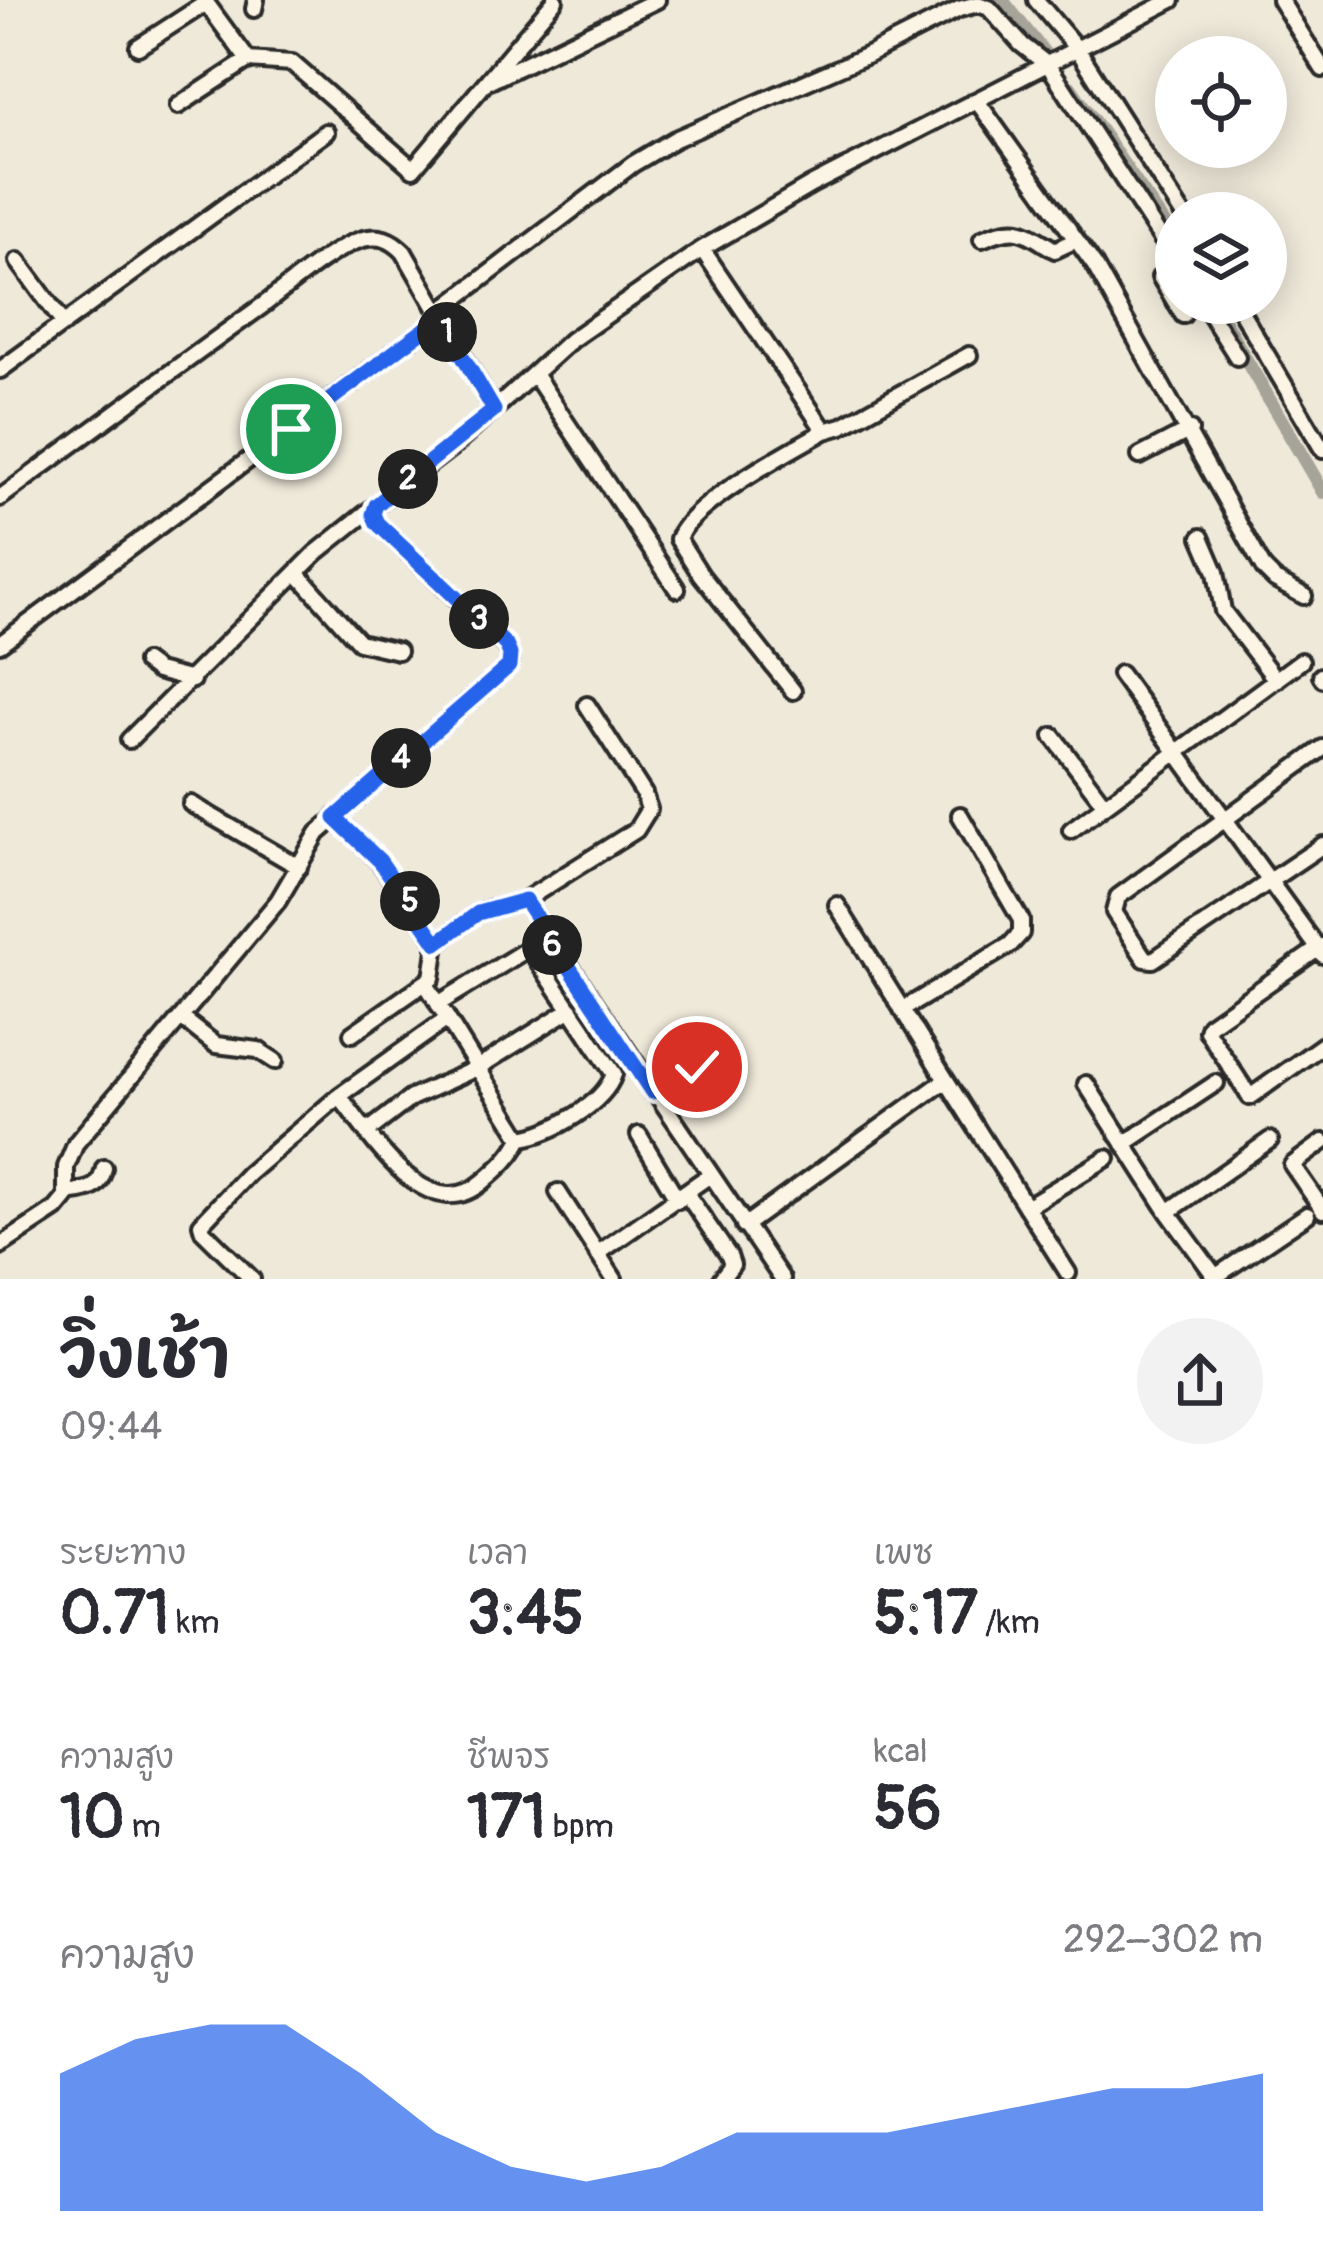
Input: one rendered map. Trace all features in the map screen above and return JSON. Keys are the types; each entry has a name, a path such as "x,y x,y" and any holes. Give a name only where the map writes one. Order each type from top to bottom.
{"street":[{"path":"178,106 248,60 292,63 413,169 555,0"},
{"path":"485,83 657,0"},
{"path":"1036,0 1168,192"},
{"path":"129,740 356,518 494,410 571,340 702,249 811,184 1172,0"},
{"path":"1280,0 1323,69"},
{"path":"138,46 205,2 248,60"},
{"path":"0,644 633,164 675,140 868,55 959,9 978,4 989,8 1021,44 1050,65 1155,229"},
{"path":"976,101 1076,240 1190,430 1264,569 1304,596"},
{"path":"0,370 326,132"},
{"path":"982,239 1018,229 1055,250 1076,240"},
{"path":"0,498 298,280 362,239 393,241 404,252 494,410"},
{"path":"702,249 825,431"},
{"path":"18,261 64,324"},
{"path":"1216,324 1237,357"},
{"path":"1248,324 1323,450"},
{"path":"793,691 678,539 682,527 729,491 825,431 842,427 969,355"},
{"path":"534,374 677,589"},
{"path":"1140,456 1190,430"},
{"path":"0,1246 56,1209 66,1193 66,1167 76,1142 278,901 318,832 509,666 506,645 377,523 376,505"},
{"path":"1201,536 1212,560 1223,611 1276,680"},
{"path":"297,573 359,642 398,651"},
{"path":"145,662 157,671 192,680"},
{"path":"1070,830 1301,662"},
{"path":"1120,674 1322,950 1209,1025 1207,1031 1250,1097 1323,1045"},
{"path":"437,943 478,913 525,900 636,830 649,808 644,794 586,705"},
{"path":"1053,736 1105,805"},
{"path":"1323,748 1113,904 1114,912 1145,959 1162,955 1323,845"},
{"path":"191,804 299,867"},
{"path":"902,1010 1010,945 1021,933 1022,920 960,815"},
{"path":"335,818 380,861 437,943 435,971 426,983 352,1034"},
{"path":"525,900 782,1279"},
{"path":"837,905 1068,1274"},
{"path":"339,1096 404,1174 421,1188 445,1196 474,1190 501,1167 520,1138 534,1136 585,1107 613,1081 614,1074 534,951 524,947 438,1004"},
{"path":"426,983 520,1138"},
{"path":"368,1131 411,1098 477,1068 572,1009"},
{"path":"183,1019 216,1046 256,1050 274,1061"},
{"path":"252,1279 202,1232 201,1224 248,1174 339,1096 447,1019"},
{"path":"652,1092 697,1067"},
{"path":"745,1226 946,1081"},
{"path":"1124,1144 1216,1083"},
{"path":"1086,1084 1216,1278 1315,1212 1292,1165 1323,1142"},
{"path":"639,1135 728,1256 732,1265 721,1279"},
{"path":"1168,1212 1270,1140"},
{"path":"1026,1207 1108,1158"},
{"path":"66,1193 95,1187 104,1168"},
{"path":"597,1254 710,1175"},
{"path":"558,1192 614,1279"}],"waterway":[{"path":"1002,0 1057,69"},
{"path":"1070,87 1155,210"},
{"path":"1225,324 1323,492"}],"route":[{"path":"291,429 440,318 494,410 376,505 373,514 377,523 506,645 509,666 335,818 380,861 437,943 478,913 525,900 652,1092 697,1067"}]}
